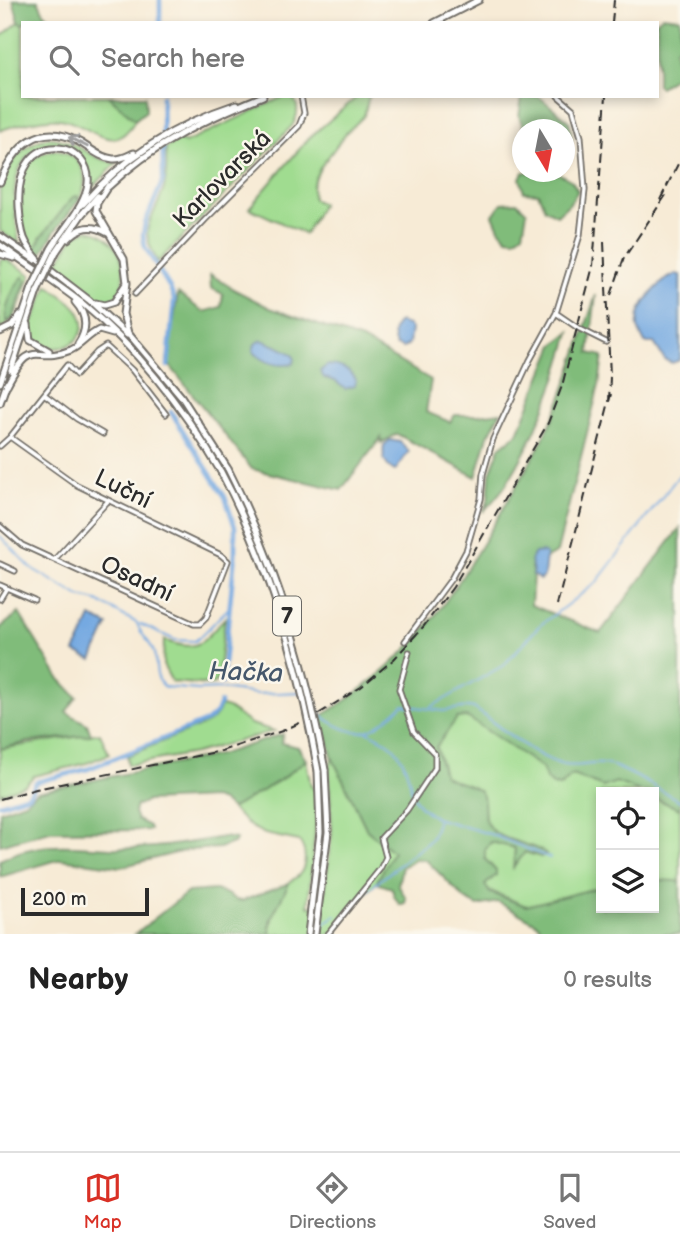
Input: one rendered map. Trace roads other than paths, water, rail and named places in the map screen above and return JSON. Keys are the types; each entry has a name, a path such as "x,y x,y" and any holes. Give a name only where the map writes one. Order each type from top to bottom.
{"main road":[{"path":"446,20 479,0"},
{"path":"72,216 110,176 141,152 216,110 255,98"},
{"path":"0,182 16,152 37,137 63,135 111,159 141,152"},
{"path":"0,332 14,324 35,290 87,188 87,174 79,158 67,150 53,147 32,156 24,168 19,186 22,238 42,264"},
{"path":"53,251 82,214 141,152"},
{"path":"108,186 97,203 96,211 122,252 127,272 123,320 128,333 137,344"},
{"path":"53,251 81,228 98,227 111,235"},
{"name":"7","path":"0,236 89,300 137,344 181,396 224,470 279,613 321,771 315,934"},
{"name":"7","path":"0,245 66,292 124,342 175,400 224,470"},
{"path":"0,254 20,259"},
{"path":"89,300 102,305 114,302 124,288 127,272"},
{"path":"3,384 35,290"},
{"path":"30,309 27,329 30,340 44,349 66,351 81,338 85,322 81,310 66,292"},
{"path":"0,403 26,303"},
{"path":"3,384 17,365 28,356 66,351 99,330 108,331 124,342"},
{"name":"7","path":"308,934 316,904"}],"street":[{"name":"Karlovarská","path":"135,294 296,129 304,113 301,98"},
{"path":"405,641 451,579 466,551 481,499 483,474 493,439 530,360 556,313 580,235 585,190 581,137 573,109 560,98"},
{"path":"556,313 606,342"},
{"path":"0,446 67,365 76,375 106,346 132,370 166,414"},
{"path":"43,393 103,434"},
{"name":"Luční","path":"10,437 77,485 221,555 228,561"},
{"path":"55,560 108,501"},
{"name":"Osadní","path":"0,526 22,544 197,625 206,618 228,561"},
{"path":"0,564 15,571"},
{"path":"0,585 34,600"},
{"path":"0,599 6,588"},
{"path":"328,934 380,869 386,857 381,838 407,810 435,768 435,754 414,732 399,689 409,652"}],"water":[{"path":"676,274 680,275 680,360 672,363 665,360 654,343 645,343 638,329 638,319 650,295"},
{"path":"399,322 411,329 409,344 403,348 396,346 394,340 394,330"},
{"path":"262,340 292,354 295,359 293,364 282,365 261,359 253,351 255,344"},
{"path":"328,365 348,371 356,380 355,386 345,389 335,381 324,378 320,371"},
{"path":"390,440 400,442 409,451 395,471 388,467 384,457 384,445"},
{"path":"535,553 546,554 544,576 540,580 533,575 531,559"},
{"path":"91,617 108,625 92,660 75,652"}],"waterway":[{"path":"160,0 160,21"},
{"path":"162,98 163,180 145,223 143,235 145,247 174,299 168,366"},
{"path":"171,412 225,497 235,527 235,554 222,683"},
{"path":"431,707 504,665 539,626 596,583 680,474"},
{"name":"Hačka","path":"0,536 31,568 80,597 97,601 137,623 152,648 158,678 164,687 221,689 257,694 300,692"},
{"path":"140,624 175,640 195,641 230,607"},
{"path":"0,804 29,795 36,782 88,769 207,721 216,713 220,703"},
{"name":"Hačka","path":"314,705 336,725 359,732 376,727 403,705 443,711 474,708 543,757 571,766 613,766 680,801"},
{"path":"364,893 428,842 438,819 426,811 414,797 405,765 396,750 367,731"},
{"path":"439,819 493,835 550,858"},
{"path":"320,927 336,915"}],"railway":[{"path":"612,21 614,0"},
{"path":"0,799 36,789 221,751 282,731 317,715 361,687 394,659 424,626 453,587 509,491 548,423 562,386 593,266 606,98"},
{"path":"660,200 680,160"},
{"path":"611,295 624,258 668,192"},
{"path":"604,242 609,403"},
{"path":"557,605 611,394"}]}
